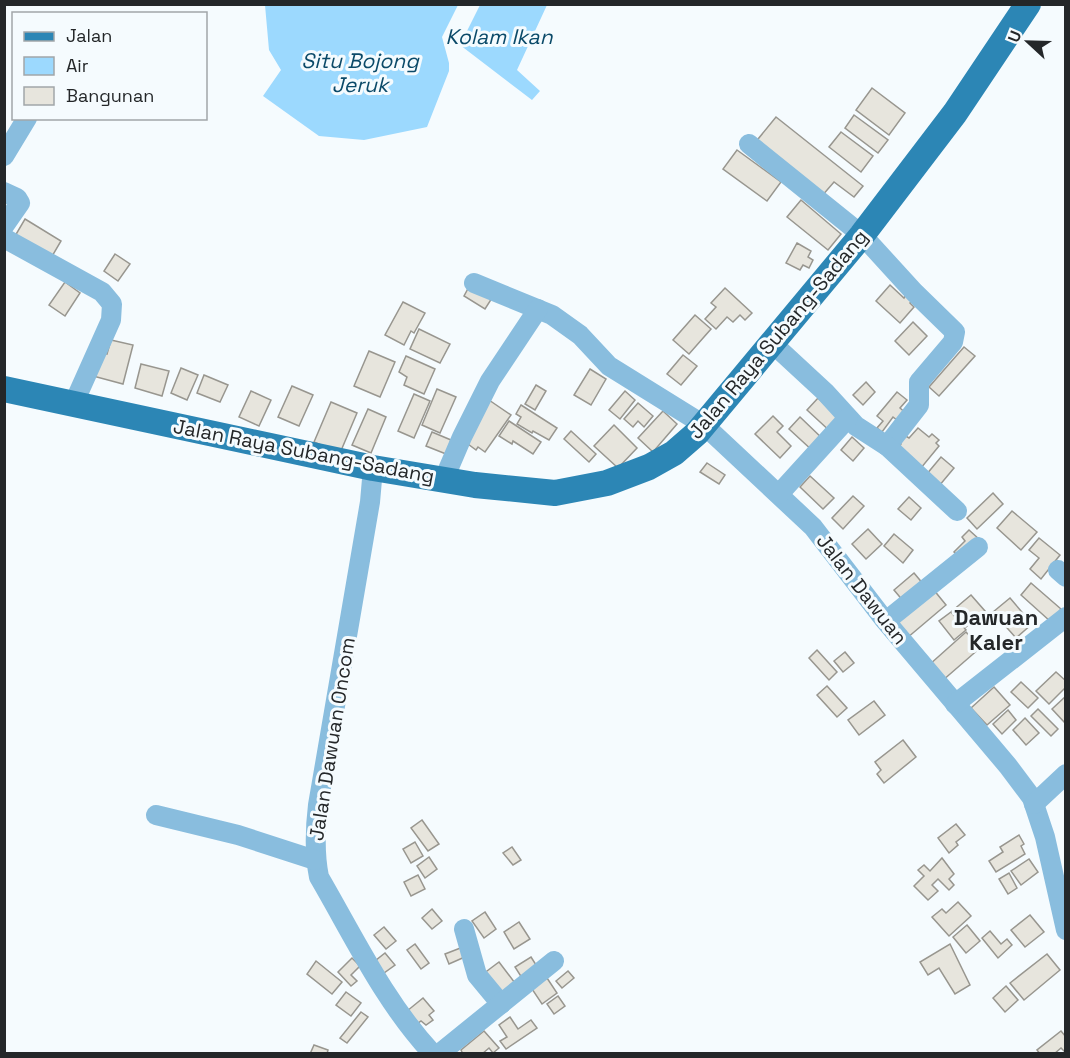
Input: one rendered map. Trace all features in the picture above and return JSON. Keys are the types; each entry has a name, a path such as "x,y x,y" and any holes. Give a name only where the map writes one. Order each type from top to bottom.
{"main road":[{"name":"Jalan Raya Subang-Sadang","path":"4,389 373,468 475,484 555,494 607,483 649,467 674,453 697,433 862,235 955,113 1028,4"}],"street":[{"path":"4,156 26,120"},
{"path":"749,144 862,235 914,292 955,332 953,342 919,382 919,405 887,446"},
{"path":"4,192 17,198 20,203 4,226"},
{"path":"4,238 102,292 112,304 111,320 73,405"},
{"name":"Jalan Dawuan","path":"474,283 552,315 579,335 609,366 704,425 813,527 886,621 1008,766 1033,801 1045,837 1065,930"},
{"path":"444,479 490,381 538,309"},
{"path":"772,343 825,392 848,418 887,446 957,511"},
{"path":"779,494 848,418"},
{"name":"Jalan Dawuan Oncom","path":"373,468 370,502 318,805 315,860 319,877 384,989 418,1038 433,1053"},
{"path":"886,621 978,547"},
{"path":"956,704 1065,617"},
{"path":"1033,801 1065,774"},
{"path":"156,815 238,835 315,860"},
{"path":"464,929 477,975 501,1004"},
{"path":"439,1053 554,962"}],"water":[{"name":"Situ Bojong Jeruk","path":"265,5 458,5 442,37 449,71 427,127 364,140 319,136 263,96 281,70 269,50"},
{"name":"Kolam Ikan","path":"480,5 547,5 517,70 540,91 532,100 460,45"}],"building":[{"path":"872,88 905,113 889,135 856,110"},
{"path":"854,115 888,140 878,153 845,128"},
{"path":"776,117 863,186 854,197 834,182 821,197 754,144"},
{"path":"841,132 873,156 861,172 829,147"},
{"path":"737,150 781,182 767,201 723,169"},
{"path":"801,200 841,234 828,250 787,217"},
{"path":"25,219 61,241 51,258 15,236"},
{"path":"797,243 811,251 808,257 813,260 809,268 803,265 800,270 786,263"},
{"path":"115,254 130,264 118,281 104,271"},
{"path":"65,282 80,293 65,316 49,305"},
{"path":"470,285 492,298 485,309 464,296"},
{"path":"890,285 904,298 906,295 913,300 910,303 914,307 900,323 876,301"},
{"path":"725,288 752,313 745,320 740,315 733,322 727,317 716,329 705,319 716,307 711,303"},
{"path":"403,302 425,313 414,333 411,331 404,345 385,335"},
{"path":"695,315 711,329 689,354 673,340"},
{"path":"913,322 927,336 909,355 895,341"},
{"path":"419,329 450,344 440,363 410,349"},
{"path":"111,340 133,345 123,384 93,376 100,352 107,354"},
{"path":"964,347 975,356 939,396 929,387"},
{"path":"369,351 395,362 380,397 354,386"},
{"path":"683,355 697,366 681,385 667,374"},
{"path":"406,356 435,369 424,394 404,385 407,377 399,372"},
{"path":"141,364 169,371 162,396 135,388"},
{"path":"181,368 198,375 187,400 171,393"},
{"path":"590,369 606,379 591,405 574,395"},
{"path":"204,375 228,385 220,402 197,393"},
{"path":"866,382 875,392 863,405 853,395"},
{"path":"536,385 546,391 535,410 525,404"},
{"path":"292,386 313,395 299,426 278,417"},
{"path":"437,389 456,397 440,433 422,425"},
{"path":"251,391 271,400 259,426 239,417"},
{"path":"625,391 635,400 620,419 609,410"},
{"path":"897,392 907,400 900,408 909,416 902,424 893,417 882,432 877,428 883,421 877,416"},
{"path":"414,394 430,401 414,438 398,431"},
{"path":"486,398 511,415 485,452 478,447 476,450 464,441"},
{"path":"818,398 843,421 832,433 807,410"},
{"path":"331,402 357,413 340,453 314,442"},
{"path":"638,403 653,416 644,427 638,421 633,427 624,419"},
{"path":"521,405 557,428 549,440 517,424 521,417 516,414"},
{"path":"368,409 386,417 371,453 352,445"},
{"path":"663,411 677,424 653,452 638,438"},
{"path":"773,416 783,426 777,432 791,446 780,458 755,434"},
{"path":"800,417 825,441 814,452 789,429"},
{"path":"509,421 541,442 533,454 513,441 512,444 499,436"},
{"path":"614,425 637,448 618,468 594,446"},
{"path":"918,428 929,437 932,434 939,440 936,443 939,446 921,468 899,447 901,444 898,442 904,435 909,438"},
{"path":"571,431 596,454 589,462 564,439"},
{"path":"432,432 451,440 446,454 426,446"},
{"path":"852,437 864,448 853,461 841,450"},
{"path":"941,457 954,468 939,486 926,475"},
{"path":"707,463 725,475 719,484 700,472"},
{"path":"810,476 834,498 823,509 800,487"},
{"path":"993,493 1003,504 977,529 967,518"},
{"path":"853,496 864,506 843,529 832,518"},
{"path":"909,497 921,508 911,520 898,509"},
{"path":"1012,511 1037,532 1021,550 997,528"},
{"path":"868,529 882,544 866,559 852,544"},
{"path":"969,530 980,540 962,559 954,552 965,541 962,537"},
{"path":"894,534 913,550 903,563 884,546"},
{"path":"1039,538 1060,555 1041,579 1030,569 1039,558 1029,550"},
{"path":"914,573 924,585 904,602 894,590"},
{"path":"1031,583 1061,609 1051,622 1021,595"},
{"path":"933,589 946,605 907,638 894,622"},
{"path":"971,595 985,611 966,627 952,611"},
{"path":"1010,598 1032,624 1016,638 993,612"},
{"path":"951,612 966,630 954,640 939,621"},
{"path":"966,632 980,648 942,681 929,665"},
{"path":"817,650 837,672 829,680 809,658"},
{"path":"845,652 854,663 843,672 834,661"},
{"path":"1056,672 1066,681 1066,687 1049,704 1036,691"},
{"path":"1021,682 1038,698 1028,708 1011,692"},
{"path":"827,686 847,708 837,717 817,695"},
{"path":"994,687 1010,705 987,725 971,708"},
{"path":"1066,696 1066,724 1052,709"},
{"path":"874,701 885,715 859,735 848,720"},
{"path":"1038,709 1058,729 1051,736 1031,716"},
{"path":"1008,710 1016,720 1002,734 993,724"},
{"path":"1025,718 1039,733 1026,745 1013,730"},
{"path":"903,740 916,757 884,783 877,774 881,770 875,762"},
{"path":"422,820 439,844 428,851 411,828"},
{"path":"956,824 965,835 956,842 958,845 949,853 938,838"},
{"path":"1019,835 1024,844 1021,846 1025,854 996,872 989,861 1003,852 1000,847"},
{"path":"415,842 423,856 411,863 403,849"},
{"path":"512,847 521,860 513,865 503,853"},
{"path":"429,857 437,869 425,878 417,866"},
{"path":"942,858 954,874 949,879 954,885 949,890 938,879 932,885 938,891 928,900 914,886 924,876 918,870 924,865 930,871"},
{"path":"1029,859 1038,872 1021,885 1011,871"},
{"path":"1009,873 1017,888 1008,894 999,879"},
{"path":"418,875 425,889 411,896 404,882"},
{"path":"958,902 971,916 949,936 932,917 942,909 946,913"},
{"path":"432,909 442,921 432,929 422,918"},
{"path":"485,912 496,929 484,938 472,921"},
{"path":"1030,915 1044,932 1025,947 1011,930"},
{"path":"519,922 530,939 514,949 504,932"},
{"path":"967,925 980,941 966,953 953,937"},
{"path":"384,927 396,941 386,949 374,935"},
{"path":"990,931 1001,944 1007,939 1012,945 998,958 982,938"},
{"path":"415,944 429,963 421,969 407,950"},
{"path":"950,944 970,985 955,994 939,968 928,975 920,962"},
{"path":"463,947 467,956 449,964 445,954"},
{"path":"385,953 395,965 384,973 375,961"},
{"path":"1047,954 1060,970 1024,1000 1010,983"},
{"path":"531,957 538,968 522,978 515,967"},
{"path":"352,958 360,966 351,975 357,981 351,986 338,972"},
{"path":"316,961 342,982 332,994 307,974"},
{"path":"499,962 518,987 506,996 483,974"},
{"path":"568,971 574,978 562,988 556,981"},
{"path":"547,978 557,993 542,1004 532,989"},
{"path":"1006,986 1018,1000 1005,1012 993,998"},
{"path":"346,992 361,1003 351,1016 336,1005"},
{"path":"558,996 565,1006 554,1014 547,1004"},
{"path":"423,998 434,1011 429,1015 433,1020 426,1025 421,1021 417,1024 407,1011"},
{"path":"361,1012 368,1017 347,1043 340,1038"},
{"path":"510,1017 518,1029 531,1020 537,1028 506,1049 500,1041 507,1037 499,1025"},
{"path":"484,1031 499,1048 493,1053 489,1048 482,1054 463,1054 461,1050"},
{"path":"1061,1031 1066,1037 1066,1053 1061,1048 1054,1054 1040,1054 1037,1050"},
{"path":"314,1045 328,1050 327,1054 310,1054"}],"district":[{"name":"Dawuan Kaler","path":"996,630"}]}
